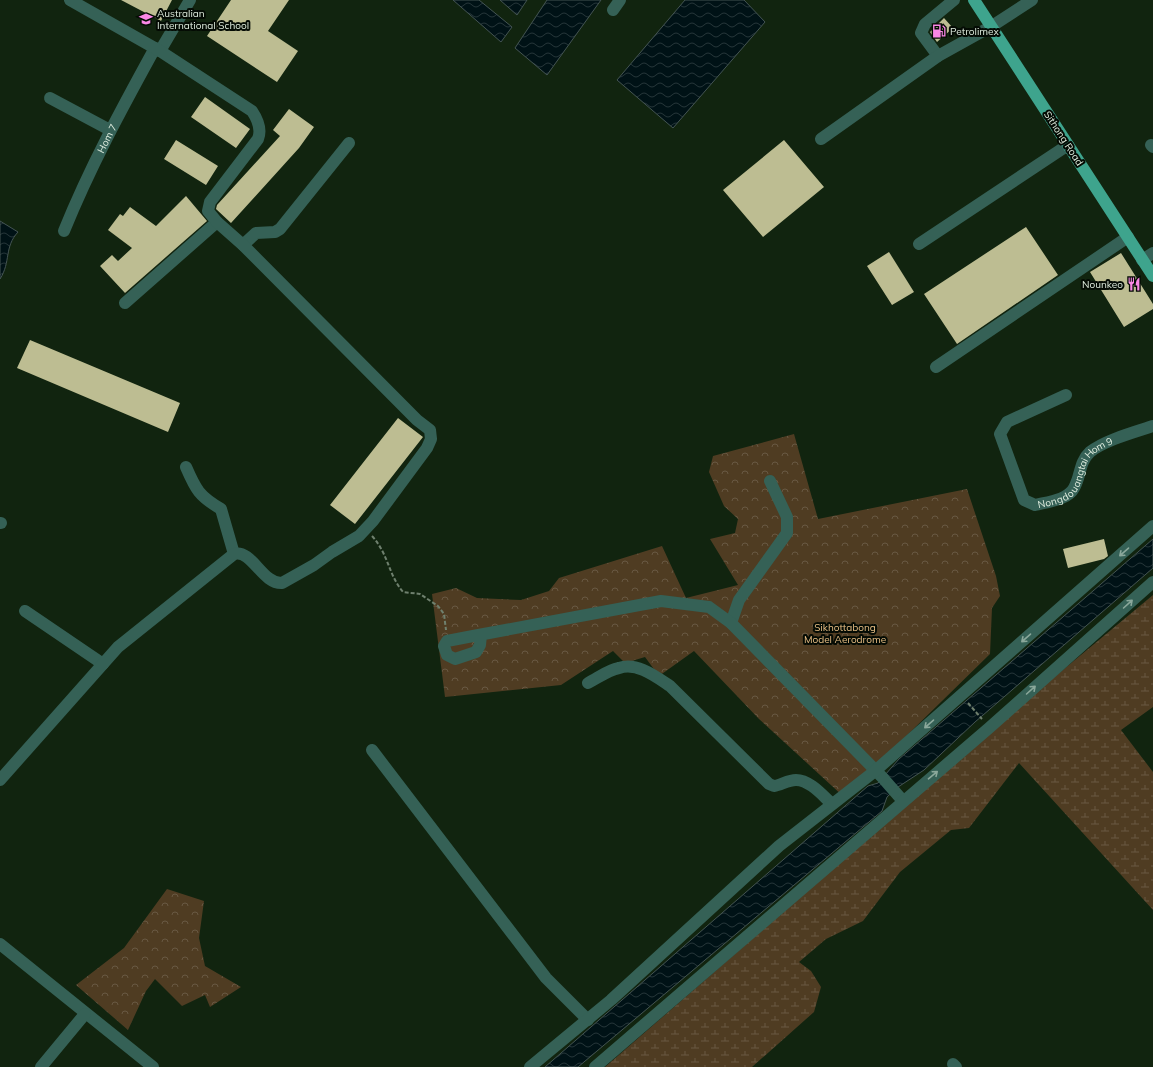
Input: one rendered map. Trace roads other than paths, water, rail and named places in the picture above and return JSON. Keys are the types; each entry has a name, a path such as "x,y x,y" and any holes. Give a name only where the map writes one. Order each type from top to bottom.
{"main road":[{"name":"Sithong Road","path":"974,0 1153,276"}],"street":[{"path":"0,780 103,664 135,632 234,554 245,555 272,581 282,583 314,566 332,552 359,536 366,529 427,448 432,439 430,430 417,420 243,245 217,222 208,211 210,202 258,139 260,128 252,111 158,49 70,0"},
{"name":"Hom 7","path":"64,231 81,189 110,130 158,49 190,0"},
{"path":"614,10 620,0"},
{"path":"938,56 921,33 921,29 954,0"},
{"path":"821,140 938,56 992,26 1032,0"},
{"path":"50,98 110,130"},
{"path":"243,245 256,233 275,232 280,229 349,143"},
{"path":"919,244 1068,145"},
{"path":"126,303 217,222"},
{"path":"936,367 1128,237"},
{"path":"1142,260 1153,253"},
{"name":"Nongdouangtai Hom 9","path":"1066,395 1007,422 1000,434 1024,500 1036,506 1064,497 1074,489 1082,462 1091,452 1105,444 1153,426"},
{"path":"186,467 196,490 220,509 234,554"},
{"path":"731,623 739,600 787,533 787,517 770,481"},
{"path":"530,1067 588,1020 779,846 832,804 879,774 1153,526"},
{"path":"595,1067 900,797 989,728 1153,582"},
{"path":"481,635 480,646 476,652 455,659 447,655 444,646 447,641 661,601 709,606 731,623 900,797"},
{"path":"25,611 103,664"},
{"path":"588,683 618,668 627,667 642,669 655,675 670,686 769,784 774,786 796,780 803,782 813,787 832,804"},
{"path":"372,750 546,978 588,1020"},
{"path":"0,944 85,1014 153,1067"},
{"path":"41,1067 85,1014"}],"water":[{"path":"453,0 479,0 512,27 501,42"},
{"path":"500,0 527,0 517,15"},
{"path":"547,0 601,0 547,75 515,48"},
{"path":"685,0 744,0 765,22 673,128 617,80"},
{"path":"0,221 18,232 11,243 5,267 0,279"},
{"path":"1153,539 1153,568 975,722 924,770 898,787 887,797 882,811 578,1067 545,1067 868,786 878,783 899,759"}],"place":[{"name":"Australian International School","path":"146,19"},
{"name":"Petrolimex","path":"939,31"},
{"name":"Nounkeo","path":"1134,284"}],"park label":[{"name":"Sikhottabong Model Aerodrome","path":"845,632"}]}
